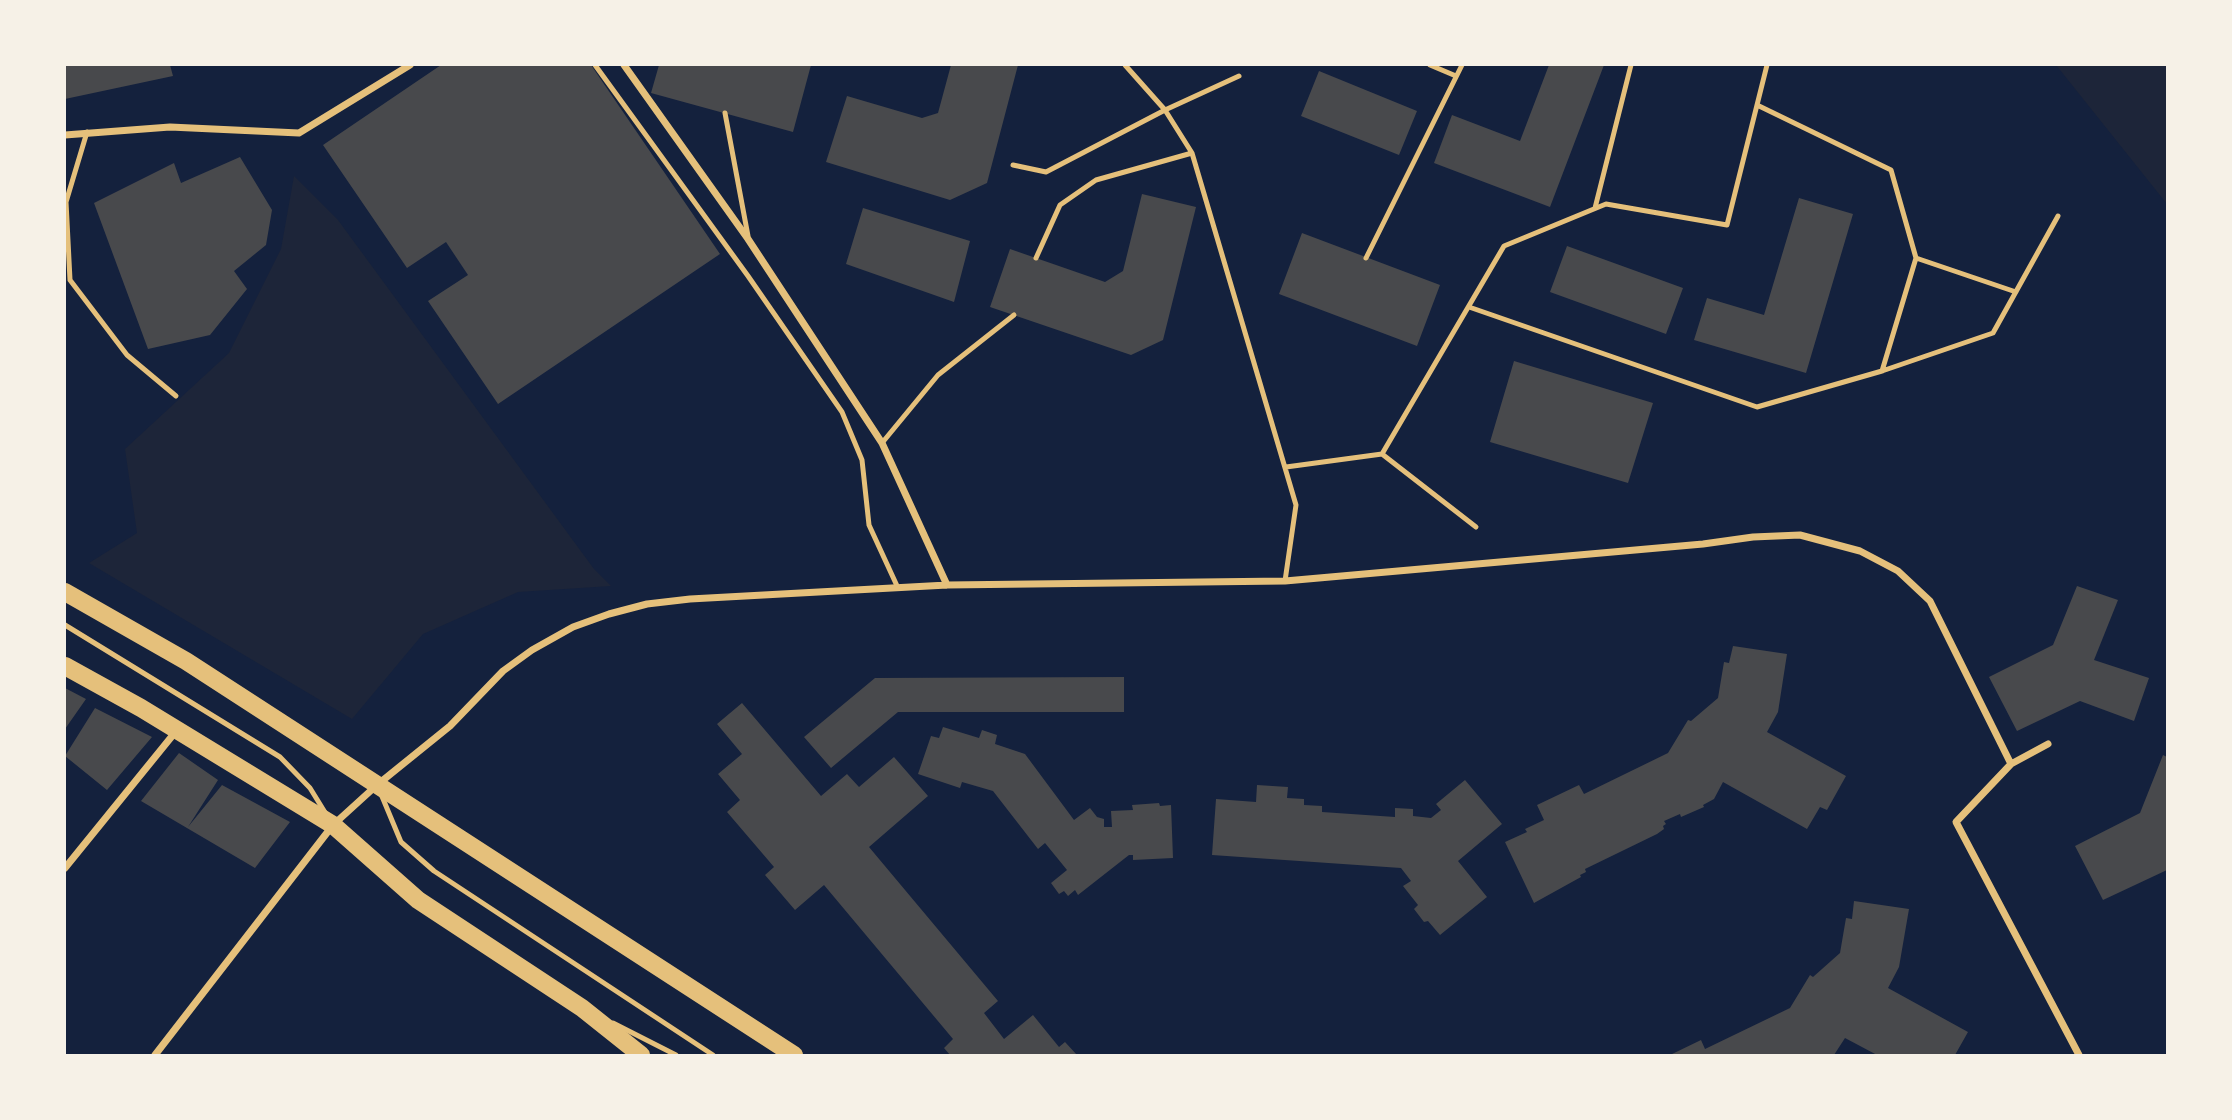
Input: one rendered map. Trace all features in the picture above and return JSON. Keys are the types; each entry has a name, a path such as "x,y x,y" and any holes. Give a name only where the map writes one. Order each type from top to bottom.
{"main road":[{"path":"65,592 186,661 794,1055"},
{"path":"65,666 177,730 333,825 418,900 582,1008 641,1055"}],"street":[{"path":"65,135 170,127 299,133 410,65"},
{"path":"624,65 748,239 882,443 947,585"},
{"path":"155,1055 333,825 377,785 450,726 503,671 532,650 573,627 646,604 768,594 947,585 1285,581 1703,544 1753,537 1800,535 1860,551 1898,571 1930,601 2011,764"},
{"path":"65,868 177,730"},
{"path":"2049,744 2011,764 1956,822 2079,1055"}],"lane":[{"path":"595,65 748,276 842,412 862,460 869,525 898,588"},
{"path":"1125,65 1165,110 1192,153 1296,505 1285,581"},
{"path":"1430,65 1456,76"},
{"path":"1366,258 1462,65"},
{"path":"1595,208 1631,65"},
{"path":"1382,454 1504,246 1606,204 1727,225 1767,65"},
{"path":"1013,164 1046,172 1165,110 1239,76"},
{"path":"1757,106 1891,170 1916,258 1882,371"},
{"path":"725,113 748,239"},
{"path":"88,132 66,202 71,280 127,355 176,396"},
{"path":"1036,258 1060,205 1096,180 1192,153"},
{"path":"1469,307 1757,407 1882,371 1993,333 2058,216"},
{"path":"1916,258 2016,292"},
{"path":"882,443 938,375 1014,315"},
{"path":"1286,467 1382,454 1476,527"},
{"path":"65,625 280,757 310,789 333,825"},
{"path":"377,785 401,842 433,870 713,1055"},
{"path":"582,1008 677,1055"}],"shaded area":[{"path":"2056,65 2167,65 2167,204"},
{"path":"294,176 338,220 594,569 611,586 518,592 423,634 352,719 89,563 137,533 125,449 229,353 281,249"}],"building":[{"path":"65,65 170,65 173,76 65,99"},
{"path":"441,65 591,65 720,254 498,404 428,301 468,275 446,242 407,268 323,145"},
{"path":"659,65 811,65 793,132 651,93"},
{"path":"951,65 1018,65 987,183 950,200 826,162 847,96 922,118 938,113"},
{"path":"1549,65 1604,65 1550,207 1434,163 1452,115 1520,141"},
{"path":"1319,71 1417,111 1399,155 1301,116"},
{"path":"240,157 272,210 266,245 234,271 247,289 210,335 148,349 94,203 174,163 181,183"},
{"path":"1142,194 1196,207 1163,340 1131,355 990,307 1010,249 1105,282 1123,271"},
{"path":"1799,198 1853,214 1806,373 1694,340 1707,298 1764,315"},
{"path":"863,208 970,241 954,302 846,264"},
{"path":"1302,233 1440,285 1417,346 1279,294"},
{"path":"1567,246 1683,288 1666,334 1550,292"},
{"path":"1514,361 1653,403 1628,483 1490,442"},
{"path":"2077,586 2118,600 2094,660 2149,678 2134,721 2080,701 2017,731 1989,677 2053,645"},
{"path":"1733,646 1787,654 1778,712 1767,732 1846,776 1827,810 1820,807 1807,829 1723,782 1714,799 1703,805 1704,807 1664,821 1664,829 1657,834 1585,869 1586,872 1580,875 1581,877 1534,903 1505,842 1544,820 1537,805 1579,785 1584,794 1668,753 1688,720 1691,721 1718,698 1724,662 1729,663"},
{"path":"1124,677 1124,712 898,712 831,768 804,737 875,678"},
{"path":"65,688 86,699 65,729"},
{"path":"742,703 821,796 847,774 859,787 894,757 928,796 869,847 998,1001 984,1013 1004,1039 1033,1015 1059,1047 1065,1042 1077,1055 950,1055 944,1048 953,1039 824,885 795,910 765,875 774,867 727,812 740,800 718,774 742,754 717,724"},
{"path":"95,708 152,737 107,790 65,756"},
{"path":"943,727 979,738 982,730 997,735 995,744 1025,754 1074,820 1090,808 1097,817 1104,819 1104,827 1112,827 1111,811 1133,810 1132,805 1171,805 1173,858 1133,860 1133,855 1129,855 1078,895 1075,890 1068,896 1064,891 1059,894 1051,883 1067,870 1045,843 1038,849 993,791 962,782 960,788 918,774 931,736 939,738"},
{"path":"179,753 218,780 188,827 222,785 290,822 255,868 141,801"},
{"path":"2163,755 2167,757 2167,870 2103,900 2075,846 2140,813"},
{"path":"1465,780 1502,824 1458,861 1487,897 1440,935 1428,921 1424,922 1414,909 1418,905 1403,886 1411,881 1401,868 1212,855 1216,799 1256,802 1257,785 1288,787 1287,798 1304,799 1304,805 1322,806 1322,812 1395,817 1395,808 1413,809 1413,816 1431,818 1441,810 1436,804"},
{"path":"1854,901 1909,909 1899,967 1888,988 1968,1032 1955,1055 1877,1055 1845,1038 1834,1055 1670,1055 1701,1040 1705,1049 1790,1008 1810,975 1813,977 1840,953 1846,918 1852,919"}]}
